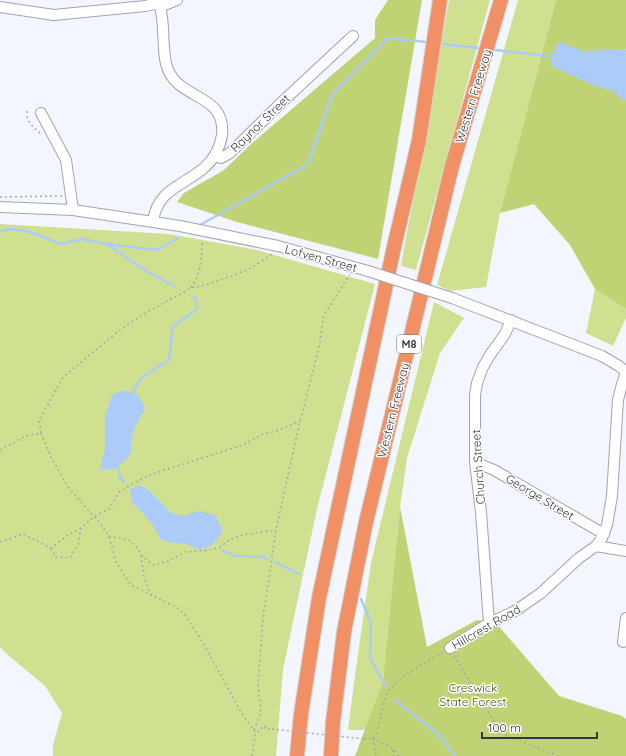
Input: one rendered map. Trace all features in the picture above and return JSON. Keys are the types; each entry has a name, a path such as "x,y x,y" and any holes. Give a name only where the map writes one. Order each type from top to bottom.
{"highway":[{"path":"297,756 319,598 394,247 419,140 440,0"},
{"name":"Western Freeway","path":"330,756 344,632 366,522 452,166 501,0"}],"street":[{"path":"0,7 54,15 145,6 177,0"},
{"path":"159,4 165,58 169,72 179,84 212,105 220,118 221,137 214,156"},
{"name":"Raynor Street","path":"153,221 157,206 166,193 201,170 214,156 221,158 230,153 353,36"},
{"path":"41,113 66,160 73,210"},
{"name":"Lofven Street","path":"0,207 73,210 153,221 278,246 352,266 452,298 602,356 616,363 626,373"},
{"name":"Church Street","path":"488,623 480,504 475,462 475,399 477,383 485,363 506,334 511,320"},
{"name":"Hillcrest Road","path":"450,648 488,623 515,611 541,592 579,558 596,546 604,534 612,496 618,400 626,373"},
{"name":"George Street","path":"475,462 494,470 604,534"},
{"path":"596,546 626,552"},
{"path":"623,642 626,618"}],"path":[{"path":"27,112 31,125 44,136"},
{"path":"0,197 64,196 72,198"},
{"path":"191,288 201,265 203,230"},
{"path":"256,733 241,712 202,641 185,615 176,607 131,585 116,562 109,536 95,516 68,487 51,456 41,433 39,422 63,377 120,330 144,314 191,288 220,280 251,268 274,253 278,246"},
{"path":"254,730 261,715 258,685 264,618 276,530 300,421 319,347 324,315 345,282 352,266"},
{"path":"51,548 68,534 80,528 95,516 109,509 119,492 136,482 152,474 243,445 263,434 276,432 300,421"},
{"path":"0,450 26,436 41,433"},
{"path":"0,542 23,534 51,548 56,557 70,558 78,544 80,528"},
{"path":"141,555 153,565 169,561 185,552 209,550 220,547 229,540 242,535 276,530"},
{"path":"109,536 129,540 136,546 141,555 144,576 151,596"},
{"path":"450,648 502,734 558,756"},
{"name":"Hillcrest Road","path":"373,738 377,731 385,698 392,687 412,672 450,648"},
{"path":"252,756 254,738 256,733 264,726 265,728 272,729 364,739 373,738 393,749 398,756"},
{"path":"373,738 376,756"},
{"path":"393,749 393,756"}],"green space":[{"path":"388,0 422,0 378,259 237,222 177,202 184,193 224,170 250,145 375,38 375,20"},
{"path":"449,0 490,0 416,270 401,266"},
{"path":"518,0 556,0 500,213 486,287 450,291 437,285"},
{"path":"556,0 626,0 626,309 595,289 570,245 534,204 500,213"},
{"path":"0,224 169,234 257,250 375,284 317,509 283,669 276,756 53,756 53,745 62,713 45,686 0,647"},
{"path":"595,289 626,309 626,318 613,346 586,333"},
{"path":"434,302 464,318 440,353 407,458 400,507 383,681 365,730 348,730 371,563"},
{"name":"Creswick State Forest","path":"400,507 427,647 477,620 496,623 559,696 622,716 626,719 626,756 355,756 383,681"}],"water":[{"path":"559,42 584,51 626,49 626,100 624,101 613,91 596,86 551,66 552,55"},
{"path":"124,390 139,396 145,409 135,427 131,440 132,450 128,458 114,469 100,469 105,448 105,415 112,395"},
{"path":"140,485 150,491 171,513 183,516 199,511 215,515 223,530 221,534 210,546 202,549 197,549 186,544 161,540 152,524 132,503 130,489"}],"waterway":[{"path":"200,225 308,164 332,95 388,38 426,42"},
{"path":"442,44 478,48"},
{"path":"495,50 554,57"},
{"path":"0,231 11,229 30,232 61,244 82,239 113,245 157,250 178,238"},
{"path":"107,244 143,269 174,286"},
{"path":"131,395 141,378 169,360 173,326 197,309 196,298 192,297"},
{"path":"117,463 120,478 124,482"},
{"path":"222,550 235,556 264,557 267,559"},
{"path":"275,562 299,574"},
{"path":"361,599 371,623 370,658 386,686"},
{"path":"395,700 438,734 455,756"}]}
